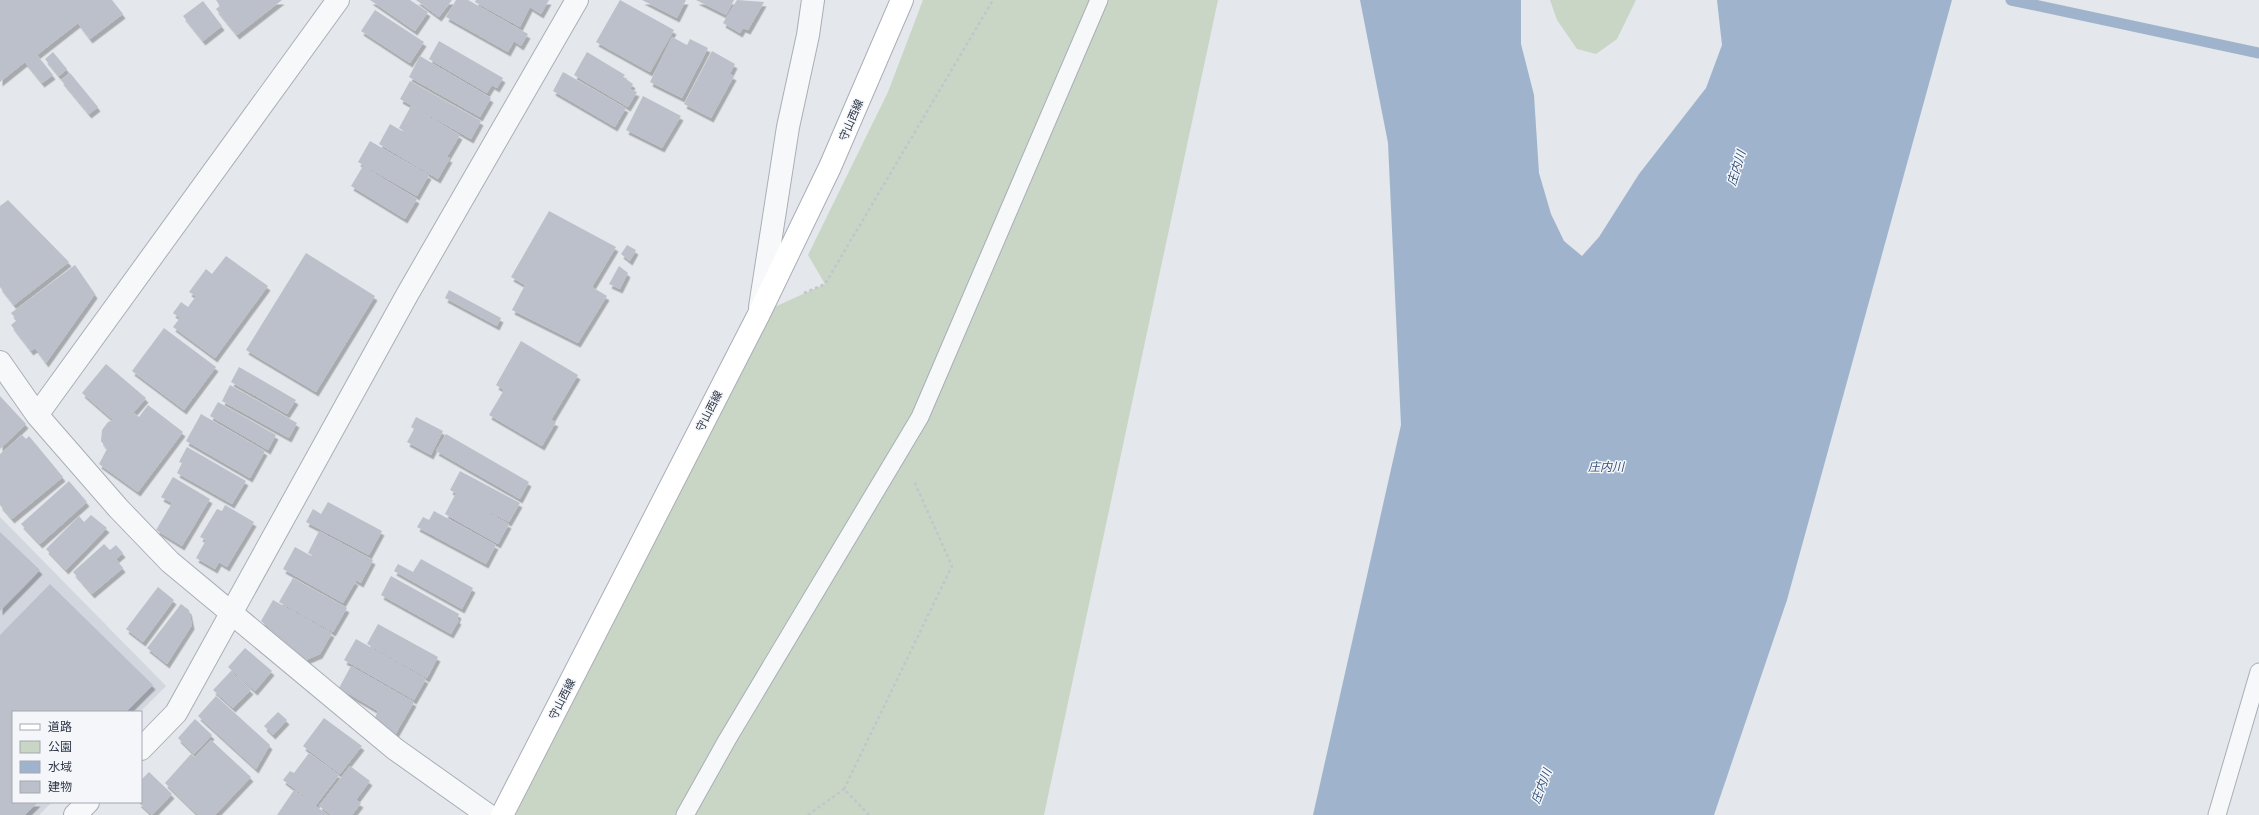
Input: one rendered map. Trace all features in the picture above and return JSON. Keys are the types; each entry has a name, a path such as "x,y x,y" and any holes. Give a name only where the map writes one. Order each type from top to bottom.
{"main road":[{"name":"守山西線","path":"502,815 758,314 830,167 902,0"}],"street":[{"path":"37,415 338,0"},
{"path":"142,747 176,713 232,615 407,295 577,0"},
{"path":"758,314 788,127 808,35 813,0"},
{"path":"0,362 37,415 118,508 170,562 395,749 488,815"},
{"path":"75,815 87,803"}],"lane":[{"path":"685,815 727,740 920,417 1099,0"},
{"path":"2217,815 2259,672"}],"path":[{"path":"758,314 825,284 993,0"},
{"path":"808,815 844,789 952,566 900,450"},
{"path":"844,789 869,815"}],"shaded area":[{"path":"0,517 166,686 141,711 12,711 12,803 51,803 39,815 0,815"}],"green space":[{"path":"923,0 1218,0 1044,815 502,815 759,314 825,284 808,255 888,92"},
{"path":"1550,0 1636,0 1617,39 1596,54 1577,49 1557,20"}],"water":[{"name":"庄内川","path":"1360,0 1521,0 1521,44 1534,95 1539,173 1551,214 1564,241 1582,256 1599,237 1639,174 1706,88 1722,45 1717,0 1952,0 1787,600 1714,815 1313,815 1401,425 1388,143"}],"building":[{"path":"0,0 112,0 123,14 90,39 78,23 37,55 53,75 42,83 25,62 0,82"},
{"path":"216,0 282,0 237,35 216,9 220,6"},
{"path":"370,0 410,0 428,12 415,31"},
{"path":"416,0 452,0 439,17"},
{"path":"456,0 468,0 528,34 521,46 514,41 508,52 446,17"},
{"path":"476,0 549,0 541,14 530,7 520,27 475,2"},
{"path":"620,0 674,30 650,72 596,42"},
{"path":"642,0 686,0 677,18"},
{"path":"696,0 734,0 726,15"},
{"path":"737,0 764,2 748,30 743,28 740,33 723,23"},
{"path":"203,1 222,26 203,41 183,16"},
{"path":"375,10 424,42 410,63 361,31"},
{"path":"672,37 687,45 690,39 708,48 682,98 650,82"},
{"path":"439,41 503,78 497,88 492,85 487,93 429,59"},
{"path":"712,51 735,64 730,74 734,76 711,118 684,104"},
{"path":"53,52 67,69 59,76 45,59"},
{"path":"587,52 625,75 623,77 633,84 630,89 637,92 628,107 574,75"},
{"path":"420,56 491,98 480,117 409,77"},
{"path":"563,72 626,108 615,127 553,91"},
{"path":"70,73 98,107 89,114 61,80"},
{"path":"410,81 481,121 471,139 400,99"},
{"path":"643,96 681,116 662,148 626,130"},
{"path":"411,106 460,135 447,157 450,158 438,179 379,144 390,124 445,156 399,128"},
{"path":"370,141 429,175 417,196 358,162"},
{"path":"363,166 417,199 405,219 351,186"},
{"path":"8,200 69,262 14,305 0,287 0,206"},
{"path":"549,211 616,247 592,287 607,296 578,343 512,310 525,285 511,277"},
{"path":"627,245 636,250 630,261 621,254"},
{"path":"306,253 375,296 316,392 246,350"},
{"path":"226,256 268,286 215,358 173,327 180,318 173,313 181,302 188,307 196,296 189,292 206,269 212,274"},
{"path":"75,265 95,294 46,363 35,348 31,351 11,325 17,320 11,313"},
{"path":"619,266 628,273 620,289 609,284"},
{"path":"449,290 501,318 497,326 445,298"},
{"path":"164,328 216,367 184,410 132,371"},
{"path":"521,341 578,375 551,420 556,422 542,446 489,415 504,390 496,385"},
{"path":"106,364 146,398 134,412 133,411 121,428 133,412 139,417 148,405 183,432 138,492 99,464 107,449 101,441 102,430 108,422 113,420 82,393"},
{"path":"239,367 296,400 287,414 231,382"},
{"path":"230,385 297,423 289,438 222,401"},
{"path":"0,396 26,424 0,449"},
{"path":"218,402 276,435 268,450 210,416"},
{"path":"201,414 265,451 250,478 186,441"},
{"path":"416,417 443,431 431,455 407,442 414,429 411,427"},
{"path":"446,434 529,482 520,499 436,451"},
{"path":"22,435 26,439 29,436 63,477 12,519 0,505 0,454"},
{"path":"187,447 246,481 232,504 177,473 182,463 179,462"},
{"path":"460,471 520,503 509,522 459,496 509,524 498,544 445,514 456,493 450,490"},
{"path":"173,477 210,499 182,546 156,530 172,503 161,497"},
{"path":"69,481 87,502 40,544 21,524"},
{"path":"328,502 382,531 369,555 306,522 313,509 321,514"},
{"path":"225,505 254,522 227,567 219,562 215,569 196,558 206,540 200,537 217,509 222,511"},
{"path":"434,511 496,545 486,564 417,527 423,517 429,520"},
{"path":"91,515 107,528 66,570 46,549 79,516 84,522"},
{"path":"319,531 373,560 361,583 308,553"},
{"path":"0,532 40,570 0,611"},
{"path":"104,544 110,550 116,545 123,553 116,559 123,568 92,594 73,572"},
{"path":"295,547 356,581 343,603 283,569"},
{"path":"421,559 473,588 462,609 394,571 398,564 413,572"},
{"path":"391,576 459,614 457,619 459,620 451,634 381,595"},
{"path":"293,578 347,608 333,632 279,602"},
{"path":"50,584 153,685 127,711 12,711 12,803 37,803 25,815 0,815 0,635"},
{"path":"158,587 174,600 143,642 126,629"},
{"path":"273,600 332,633 320,654 306,660 261,621"},
{"path":"181,604 189,610 192,625 167,664 147,648"},
{"path":"378,624 438,657 427,678 367,644"},
{"path":"356,639 426,679 414,700 344,660"},
{"path":"245,648 272,671 255,691 228,667"},
{"path":"351,666 414,702 395,735 373,722 378,711 339,688"},
{"path":"231,671 251,690 233,708 213,690"},
{"path":"216,696 270,745 256,769 198,716"},
{"path":"278,712 287,720 273,735 264,726"},
{"path":"324,718 362,746 340,774 303,746"},
{"path":"195,719 212,735 194,754 178,738"},
{"path":"211,740 251,777 215,815 198,815 165,783 191,754 195,757"},
{"path":"309,753 339,775 316,805 283,780 290,771 294,773"},
{"path":"350,766 370,781 356,800 361,803 352,815 331,815 319,806"},
{"path":"149,772 172,794 152,815 139,803 142,803 142,779"},
{"path":"294,790 328,815 277,815"}],"waterway":[{"path":"2011,0 2259,53"}]}
